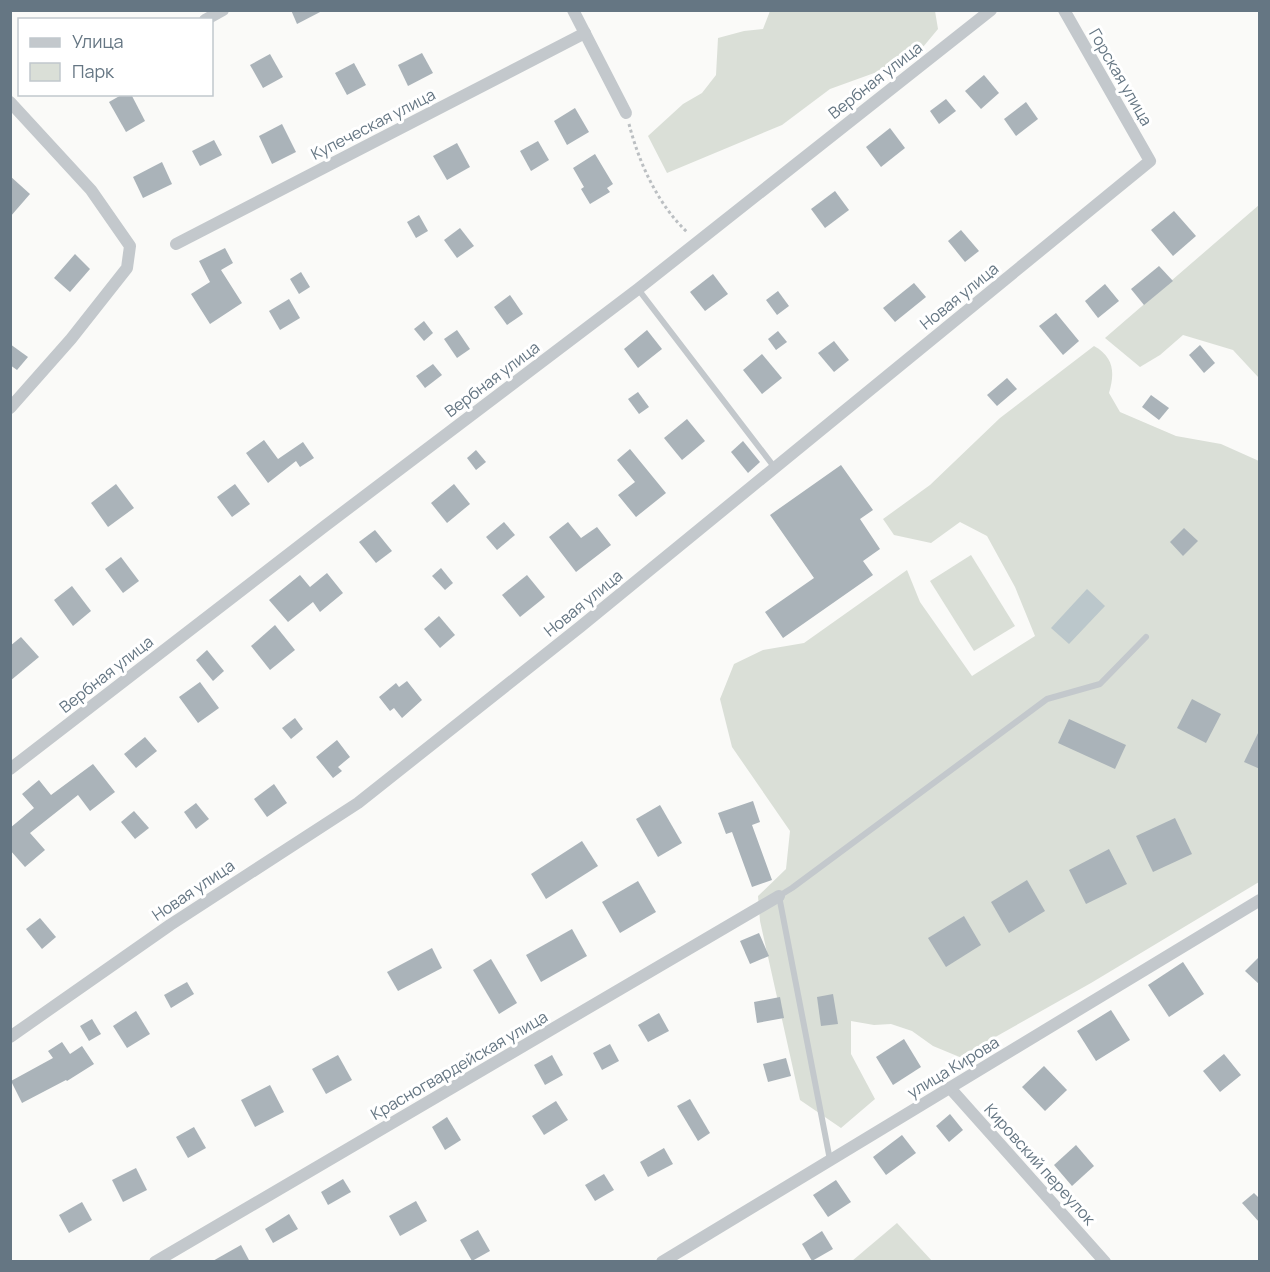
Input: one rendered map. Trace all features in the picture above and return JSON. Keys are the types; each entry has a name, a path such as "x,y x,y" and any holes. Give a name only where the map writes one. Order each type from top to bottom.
{"street":[{"path":"209,18 223,10"},
{"path":"573,10 626,113"},
{"name":"Вербная улица","path":"10,769 638,289 991,10"},
{"name":"Горская улица","path":"1064,10 1150,161"},
{"name":"Купеческая улица","path":"176,244 585,33"},
{"path":"10,408 71,339 127,268 130,246 90,189 13,110"},
{"name":"Новая улица","path":"10,1037 170,924 358,803 775,468 1150,161"},
{"name":"Красногвардейская улица","path":"155,1262 779,896"},
{"name":"улица Кирова","path":"663,1262 1260,900"},
{"name":"Кировский переулок","path":"950,1088 1105,1262"}],"lane":[{"path":"638,289 775,468"},
{"path":"830,1160 779,896 1047,699 1100,684 1146,637"}],"path":[{"path":"626,113 633,141 663,204 675,221 697,242"}],"green space":[{"path":"770,11 935,11 938,29 913,59 830,89 782,125 667,173 648,136 683,104 702,93 716,75 718,38 763,29"},
{"path":"1259,205 1259,378 1233,350 1183,335 1160,355 1140,367 1105,338"},
{"path":"1094,346 1101,350 1109,360 1112,379 1109,393 1120,412 1176,436 1221,444 1259,461 1259,882 962,1058 933,1046 912,1031 891,1024 874,1025 851,1021 851,1054 875,1099 841,1128 800,1100 760,921 758,896 786,869 790,831 732,747 720,699 734,664 763,650 804,643 907,570 920,602 972,676 1035,636 1015,587 987,536 960,522 931,543 894,535 883,519 930,485 1000,418"},
{"path":"971,555 1015,626 974,651 930,581"},
{"path":"897,1223 932,1261 852,1261"}],"shaded area":[{"path":"1087,589 1105,606 1069,644 1051,628"}],"building":[{"path":"291,10 324,10 297,24"},
{"path":"422,53 433,73 408,86 398,65"},
{"path":"270,54 283,77 263,88 250,65"},
{"path":"354,63 366,85 347,95 335,73"},
{"path":"984,75 999,93 981,109 965,91"},
{"path":"120,96 132,96 145,121 126,132 109,102"},
{"path":"946,99 956,111 939,124 930,111"},
{"path":"1026,102 1038,119 1016,136 1004,119"},
{"path":"575,108 589,132 567,145 554,121"},
{"path":"282,124 296,152 272,164 259,136"},
{"path":"890,128 905,148 881,167 866,147"},
{"path":"214,140 222,155 200,166 192,151"},
{"path":"538,141 549,160 531,171 520,151"},
{"path":"457,143 470,167 447,180 433,156"},
{"path":"595,154 613,184 607,188 610,192 590,204 581,189 584,187 573,168"},
{"path":"162,162 172,184 143,198 133,177"},
{"path":"10,176 30,194 10,217"},
{"path":"835,191 849,210 825,228 811,209"},
{"path":"1174,211 1196,236 1173,256 1151,230"},
{"path":"419,215 428,231 416,238 407,222"},
{"path":"460,228 474,246 457,258 444,240"},
{"path":"961,230 979,251 965,262 948,241"},
{"path":"225,248 233,263 221,270 242,303 210,324 191,294 210,282 199,261"},
{"path":"75,254 90,269 70,292 54,278"},
{"path":"1159,266 1173,281 1144,305 1131,289"},
{"path":"301,272 310,287 299,294 290,279"},
{"path":"713,274 728,294 705,311 690,292"},
{"path":"914,283 926,297 895,322 883,308"},
{"path":"1105,284 1119,301 1098,318 1085,301"},
{"path":"778,291 789,306 777,315 766,300"},
{"path":"510,295 523,314 507,325 494,307"},
{"path":"289,299 300,318 280,330 269,311"},
{"path":"1056,313 1079,341 1063,355 1039,326"},
{"path":"424,321 433,333 424,341 414,329"},
{"path":"457,330 470,349 457,358 444,339"},
{"path":"647,330 662,349 638,368 624,349"},
{"path":"778,331 787,342 776,350 768,339"},
{"path":"834,341 849,360 834,372 818,353"},
{"path":"10,344 28,357 17,370 10,365"},
{"path":"1200,345 1215,363 1204,373 1189,355"},
{"path":"762,354 782,378 762,394 743,370"},
{"path":"433,364 442,375 425,388 416,376"},
{"path":"1007,378 1017,389 997,406 987,395"},
{"path":"638,392 649,407 639,414 628,399"},
{"path":"1151,395 1169,408 1159,420 1142,407"},
{"path":"687,419 705,441 682,460 664,438"},
{"path":"264,440 278,459 303,442 314,458 300,467 296,461 268,483 246,453"},
{"path":"743,441 760,462 748,473 731,452"},
{"path":"630,449 666,493 636,517 618,495 635,482 617,460"},
{"path":"476,450 486,462 476,470 467,458"},
{"path":"841,465 873,510 860,519 880,549 863,561 873,575 783,638 765,612 814,578 770,515"},
{"path":"116,484 134,508 108,527 91,503"},
{"path":"235,484 250,504 232,517 217,497"},
{"path":"454,484 470,504 447,523 431,503"},
{"path":"504,522 515,535 497,550 486,537"},
{"path":"568,522 581,538 597,527 611,545 576,572 549,537"},
{"path":"1184,528 1198,541 1183,556 1170,542"},
{"path":"375,530 392,551 376,563 359,542"},
{"path":"121,557 139,581 123,593 105,569"},
{"path":"441,568 453,583 445,590 432,576"},
{"path":"327,573 343,593 320,612 313,602 288,622 269,600 300,575 310,587"},
{"path":"527,575 545,597 520,617 502,595"},
{"path":"72,586 91,611 73,626 54,600"},
{"path":"439,616 455,635 440,648 424,629"},
{"path":"275,625 295,650 270,670 251,646"},
{"path":"21,637 39,657 10,681 10,646"},
{"path":"207,650 224,671 213,681 196,660"},
{"path":"407,681 422,700 402,718 394,708 390,711 379,697 396,683 399,687"},
{"path":"200,682 219,708 198,723 179,697"},
{"path":"1192,699 1221,714 1206,743 1177,728"},
{"path":"295,718 303,729 291,739 282,728"},
{"path":"1069,719 1126,745 1115,769 1058,743"},
{"path":"1260,729 1260,769 1244,762"},
{"path":"145,737 157,751 136,768 124,754"},
{"path":"337,740 350,757 338,767 342,771 333,778 316,757"},
{"path":"93,764 115,792 90,811 78,795 30,833 45,850 25,867 10,850 10,828 34,808 22,794 39,780 51,795"},
{"path":"274,784 287,803 267,817 254,799"},
{"path":"753,801 760,822 752,825 772,880 752,887 732,832 726,834 718,813"},
{"path":"196,803 209,819 196,829 184,812"},
{"path":"660,805 682,843 658,857 636,819"},
{"path":"134,811 149,828 135,839 121,822"},
{"path":"1175,818 1192,854 1153,872 1136,836"},
{"path":"582,841 598,866 546,899 531,874"},
{"path":"1109,849 1127,884 1086,904 1069,870"},
{"path":"1027,880 1045,911 1009,933 991,902"},
{"path":"638,881 656,912 620,933 602,902"},
{"path":"964,916 981,945 946,967 928,938"},
{"path":"40,918 56,937 42,949 26,929"},
{"path":"572,929 587,956 541,982 526,955"},
{"path":"759,933 769,956 750,964 740,941"},
{"path":"432,948 442,968 398,991 387,972"},
{"path":"1260,956 1260,985 1245,971"},
{"path":"491,959 517,1003 499,1014 473,970"},
{"path":"1183,962 1204,994 1169,1017 1148,985"},
{"path":"187,982 194,994 171,1008 164,995"},
{"path":"833,994 838,1024 821,1026 817,997"},
{"path":"780,997 784,1018 757,1023 754,1002"},
{"path":"1111,1010 1130,1040 1096,1061 1077,1031"},
{"path":"136,1011 150,1034 127,1048 113,1026"},
{"path":"659,1013 669,1031 648,1042 638,1025"},
{"path":"92,1019 101,1034 89,1041 80,1026"},
{"path":"904,1039 921,1067 893,1085 876,1057"},
{"path":"62,1042 70,1054 82,1046 94,1064 67,1081 22,1103 11,1081 53,1058 48,1051"},
{"path":"610,1044 619,1061 602,1070 593,1053"},
{"path":"1224,1054 1241,1075 1220,1092 1203,1071"},
{"path":"338,1055 352,1080 326,1094 312,1069"},
{"path":"552,1055 563,1075 545,1085 534,1065"},
{"path":"786,1058 791,1076 768,1082 763,1064"},
{"path":"1044,1066 1067,1090 1045,1111 1022,1087"},
{"path":"270,1085 284,1112 255,1127 241,1100"},
{"path":"690,1099 710,1133 698,1141 677,1106"},
{"path":"556,1101 568,1120 544,1135 532,1116"},
{"path":"950,1114 963,1130 949,1142 936,1126"},
{"path":"447,1117 461,1140 445,1150 432,1127"},
{"path":"194,1127 206,1148 188,1158 176,1137"},
{"path":"902,1135 916,1153 886,1175 873,1157"},
{"path":"1076,1145 1094,1166 1072,1186 1054,1165"},
{"path":"664,1148 673,1164 648,1177 640,1162"},
{"path":"136,1168 147,1190 123,1202 112,1180"},
{"path":"604,1174 614,1190 595,1201 585,1185"},
{"path":"343,1179 351,1192 328,1205 321,1192"},
{"path":"836,1180 851,1202 828,1217 813,1195"},
{"path":"1254,1193 1260,1199 1260,1223 1242,1203"},
{"path":"416,1201 427,1221 400,1236 389,1216"},
{"path":"82,1202 92,1220 69,1233 59,1215"},
{"path":"289,1214 298,1229 273,1243 265,1229"},
{"path":"478,1230 490,1251 472,1261 460,1240"},
{"path":"822,1231 833,1249 812,1261 802,1244"},
{"path":"241,1245 250,1262 211,1262"}]}
